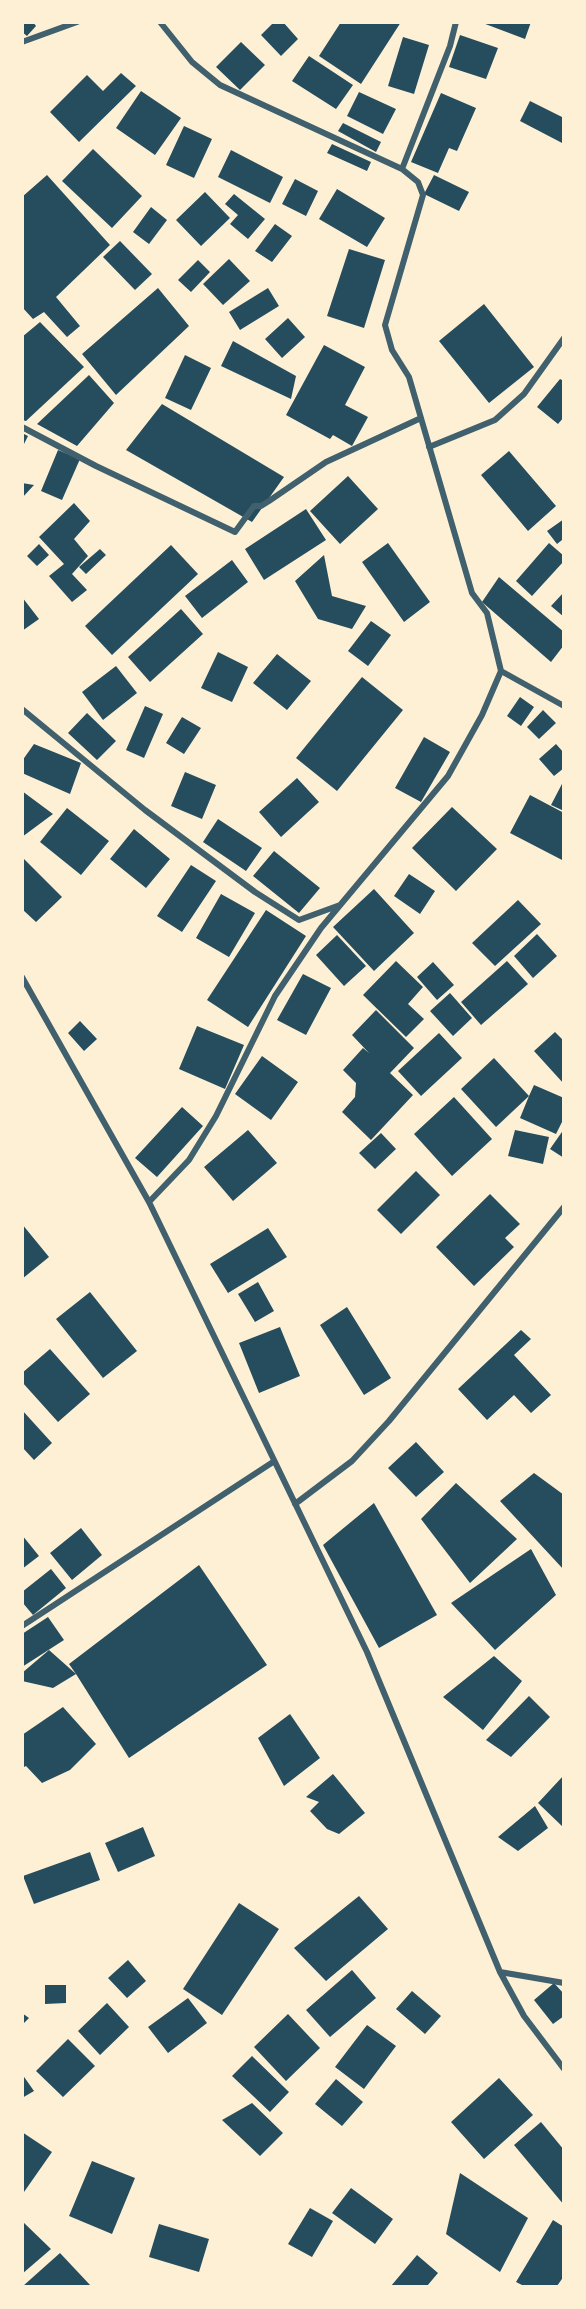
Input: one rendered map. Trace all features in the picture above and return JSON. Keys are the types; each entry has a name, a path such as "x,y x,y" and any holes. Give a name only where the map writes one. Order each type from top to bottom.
{"street":[{"path":"22,42 77,22"},
{"path":"149,1202 189,1160 216,1116 275,996 321,928 448,776 482,715 501,671 487,614 472,593 409,377 392,350 385,325 423,195 418,182 402,169 220,85 192,62 160,22"},
{"path":"402,169 450,46 456,22"},
{"path":"429,447 495,420 525,394 564,338"},
{"path":"22,428 235,532 254,506 261,506 326,462 421,418"},
{"path":"501,671 564,706"},
{"path":"22,709 146,810 255,892 299,920 340,904"},
{"path":"22,977 149,1202 273,1462 368,1652 500,1972 524,2016 564,2069"},
{"path":"296,1504 352,1461 389,1421 564,1208"},
{"path":"22,1616 26,1624 273,1462"},
{"path":"500,1972 564,1983"}],"building":[{"path":"22,22 33,22 36,26 27,36 22,32"},
{"path":"274,22 283,22 298,39 281,56 261,35"},
{"path":"341,22 401,22 361,84 319,56"},
{"path":"480,22 531,22 525,39"},
{"path":"460,35 498,48 486,79 449,67"},
{"path":"403,37 429,45 414,94 388,86"},
{"path":"241,42 265,65 240,90 216,67"},
{"path":"309,56 353,85 336,109 292,81"},
{"path":"121,73 136,86 79,142 50,112 87,75 103,91"},
{"path":"141,91 181,118 155,155 116,128"},
{"path":"359,92 396,109 383,134 347,116"},
{"path":"441,93 476,108 457,151 449,148 438,173 411,162"},
{"path":"530,101 564,118 564,144 520,121"},
{"path":"343,123 381,142 376,152 338,131"},
{"path":"184,126 212,139 194,178 166,165"},
{"path":"332,144 371,162 367,171 327,153"},
{"path":"93,149 142,196 112,228 62,181"},
{"path":"231,150 283,177 270,203 218,177"},
{"path":"47,175 110,245 56,297 80,326 67,337 44,312 33,319 22,307 22,197"},
{"path":"434,175 469,192 459,211 424,194"},
{"path":"295,179 318,191 306,216 282,204"},
{"path":"337,189 385,218 367,247 319,219"},
{"path":"205,192 230,218 201,246 176,220"},
{"path":"234,194 265,219 248,239 230,224 238,215 225,204"},
{"path":"151,207 167,220 149,244 133,232"},
{"path":"275,224 292,236 272,262 255,251"},
{"path":"120,241 152,274 135,290 103,257"},
{"path":"349,249 385,260 364,328 327,316"},
{"path":"229,259 250,281 223,305 203,284"},
{"path":"198,260 210,272 191,292 178,280"},
{"path":"158,288 189,326 116,395 82,354"},
{"path":"268,288 279,306 240,330 229,312"},
{"path":"484,304 534,367 489,403 439,341"},
{"path":"288,318 305,337 282,358 265,339"},
{"path":"40,322 84,367 26,421 22,420 22,337"},
{"path":"233,341 296,376 291,399 221,366"},
{"path":"324,345 365,367 345,405 368,417 352,446 333,435 330,439 286,415"},
{"path":"185,355 211,368 191,410 165,398"},
{"path":"89,375 114,403 77,446 37,424"},
{"path":"560,379 564,381 564,417 558,424 537,407"},
{"path":"162,404 284,477 252,522 126,450"},
{"path":"22,433 28,436 22,448"},
{"path":"58,450 80,459 62,500 41,491"},
{"path":"509,451 556,506 528,531 481,475"},
{"path":"348,476 378,509 340,544 310,511"},
{"path":"22,483 34,485 22,498"},
{"path":"74,503 90,521 74,539 88,556 72,574 87,590 72,602 49,576 64,564 39,537"},
{"path":"306,509 326,540 264,580 245,549"},
{"path":"564,519 564,542 562,540 557,544 547,531"},
{"path":"388,543 430,602 404,622 362,562"},
{"path":"549,543 564,556 564,561 532,596 516,581"},
{"path":"39,544 49,555 37,566 27,556"},
{"path":"171,545 198,574 112,655 85,626"},
{"path":"100,549 106,555 86,574 79,567"},
{"path":"324,555 332,596 366,606 352,629 318,619 295,581"},
{"path":"232,560 248,582 202,618 185,596"},
{"path":"499,577 564,632 564,645 551,662 482,602"},
{"path":"564,592 564,617 551,606"},
{"path":"22,597 39,619 22,631"},
{"path":"181,609 203,634 150,682 128,657"},
{"path":"371,621 391,635 368,666 348,651"},
{"path":"218,652 248,667 232,702 201,688"},
{"path":"277,654 311,681 287,710 253,683"},
{"path":"116,666 137,693 103,720 82,692"},
{"path":"362,677 403,710 337,791 296,758"},
{"path":"520,697 534,707 521,726 507,716"},
{"path":"145,706 163,714 144,758 126,750"},
{"path":"543,710 556,723 539,739 527,727"},
{"path":"87,713 116,741 97,760 68,733"},
{"path":"182,717 201,728 184,754 166,743"},
{"path":"424,737 450,752 421,802 395,788"},
{"path":"34,744 81,763 70,794 22,773 22,761"},
{"path":"556,744 564,753 564,768 554,776 539,759"},
{"path":"185,772 216,785 202,819 171,806"},
{"path":"297,778 319,802 281,837 259,812"},
{"path":"564,780 564,811 551,805"},
{"path":"22,791 53,814 22,837"},
{"path":"530,795 564,813 564,861 510,833"},
{"path":"452,807 497,849 456,891 412,848"},
{"path":"67,808 109,841 81,875 40,842"},
{"path":"218,819 262,848 246,871 203,842"},
{"path":"134,829 170,859 146,888 110,859"},
{"path":"274,851 320,888 299,913 253,876"},
{"path":"22,857 62,897 36,922 22,909"},
{"path":"191,865 216,881 182,932 157,916"},
{"path":"409,874 435,891 420,914 394,896"},
{"path":"374,889 414,933 374,971 333,927"},
{"path":"221,894 255,913 229,957 196,938"},
{"path":"518,900 541,924 495,966 472,943"},
{"path":"266,910 306,936 248,1027 207,1000"},
{"path":"537,934 557,956 533,978 514,956"},
{"path":"337,935 366,966 344,986 316,955"},
{"path":"396,961 423,987 408,1004 424,1019 406,1037 363,995"},
{"path":"507,961 528,984 481,1025 461,1002"},
{"path":"433,962 454,985 437,1000 417,977"},
{"path":"303,974 331,988 306,1035 277,1020"},
{"path":"450,993 472,1018 453,1036 430,1011"},
{"path":"376,1010 414,1048 390,1073 413,1095 371,1140 342,1112 355,1097 356,1083 343,1070 363,1048 369,1053 352,1035"},
{"path":"80,1021 97,1039 84,1051 68,1033"},
{"path":"197,1026 244,1045 225,1089 179,1069"},
{"path":"555,1032 562,1039 564,1038 564,1084 534,1051"},
{"path":"439,1033 462,1058 421,1096 398,1071"},
{"path":"262,1056 298,1082 271,1120 235,1094"},
{"path":"494,1058 529,1096 496,1127 461,1089"},
{"path":"534,1085 564,1098 564,1118 556,1134 520,1118"},
{"path":"454,1097 492,1139 452,1176 414,1134"},
{"path":"182,1107 203,1126 157,1177 135,1158"},
{"path":"564,1129 564,1158 550,1149"},
{"path":"248,1130 277,1163 233,1201 204,1167"},
{"path":"515,1130 549,1137 543,1164 508,1156"},
{"path":"381,1133 396,1149 375,1169 359,1153"},
{"path":"416,1171 440,1195 401,1234 377,1210"},
{"path":"490,1194 520,1224 505,1238 514,1247 474,1286 436,1247"},
{"path":"22,1224 49,1257 22,1279"},
{"path":"268,1228 287,1257 228,1293 210,1264"},
{"path":"258,1282 274,1311 255,1322 238,1294"},
{"path":"90,1292 137,1351 103,1378 56,1319"},
{"path":"347,1307 391,1378 364,1395 320,1325"},
{"path":"280,1327 300,1376 259,1393 239,1343"},
{"path":"521,1330 531,1339 514,1355 551,1395 531,1413 514,1395 487,1420 458,1389"},
{"path":"50,1349 90,1394 58,1422 22,1382 22,1373"},
{"path":"22,1410 52,1443 34,1460 22,1447"},
{"path":"416,1442 444,1472 416,1497 388,1468"},
{"path":"534,1473 564,1495 564,1570 500,1501"},
{"path":"456,1483 517,1539 470,1583 421,1519"},
{"path":"374,1503 437,1615 379,1648 323,1545"},
{"path":"81,1528 102,1555 72,1580 50,1553"},
{"path":"22,1535 39,1556 22,1569"},
{"path":"531,1549 556,1595 495,1650 451,1603"},
{"path":"199,1565 267,1665 129,1758 69,1664"},
{"path":"51,1569 66,1588 33,1615 22,1602 22,1592"},
{"path":"48,1617 64,1640 22,1667 22,1634"},
{"path":"49,1650 76,1674 53,1688 22,1681 22,1673"},
{"path":"494,1656 522,1681 483,1730 443,1697"},
{"path":"529,1696 550,1717 511,1757 486,1740"},
{"path":"63,1707 96,1744 70,1770 42,1783 26,1766 22,1768 22,1735"},
{"path":"290,1714 320,1758 284,1786 258,1738"},
{"path":"333,1774 365,1813 339,1834 327,1829 310,1811 319,1802 306,1797"},
{"path":"564,1775 564,1828 538,1803"},
{"path":"535,1806 548,1828 518,1851 498,1837"},
{"path":"143,1827 155,1856 118,1872 105,1843"},
{"path":"90,1852 100,1880 34,1904 23,1876"},
{"path":"359,1896 388,1929 326,1981 294,1948"},
{"path":"239,1903 279,1929 222,2015 183,1989"},
{"path":"128,1960 146,1981 127,1998 108,1978"},
{"path":"352,1970 376,1998 330,2037 306,2010"},
{"path":"554,1983 564,1994 564,2016 553,2024 534,2000"},
{"path":"45,1985 66,1985 66,2003 45,2004"},
{"path":"412,1991 441,2016 425,2034 396,2009"},
{"path":"188,1998 207,2023 168,2053 148,2027"},
{"path":"107,2003 129,2027 100,2055 78,2031"},
{"path":"22,2013 29,2018 22,2025"},
{"path":"288,2014 320,2048 286,2081 254,2047"},
{"path":"367,2025 396,2046 364,2089 335,2067"},
{"path":"68,2039 95,2066 63,2097 36,2071"},
{"path":"252,2056 289,2092 270,2112 232,2076"},
{"path":"22,2074 34,2091 22,2098"},
{"path":"499,2078 533,2115 484,2159 451,2122"},
{"path":"336,2079 363,2102 342,2126 315,2104"},
{"path":"252,2103 283,2133 260,2156 222,2120"},
{"path":"541,2122 564,2150 564,2205 514,2145"},
{"path":"22,2132 52,2152 24,2192 22,2191"},
{"path":"92,2161 135,2178 112,2234 69,2216"},
{"path":"460,2173 528,2218 500,2272 446,2234"},
{"path":"351,2188 393,2219 375,2244 332,2213"},
{"path":"310,2208 333,2221 312,2257 288,2244"},
{"path":"553,2220 564,2227 564,2276 557,2286 524,2286 516,2282"},
{"path":"22,2221 51,2249 22,2274"},
{"path":"159,2224 209,2239 199,2272 149,2257"},
{"path":"60,2253 91,2286 23,2286"},
{"path":"417,2255 438,2273 427,2286 391,2286"}]}
